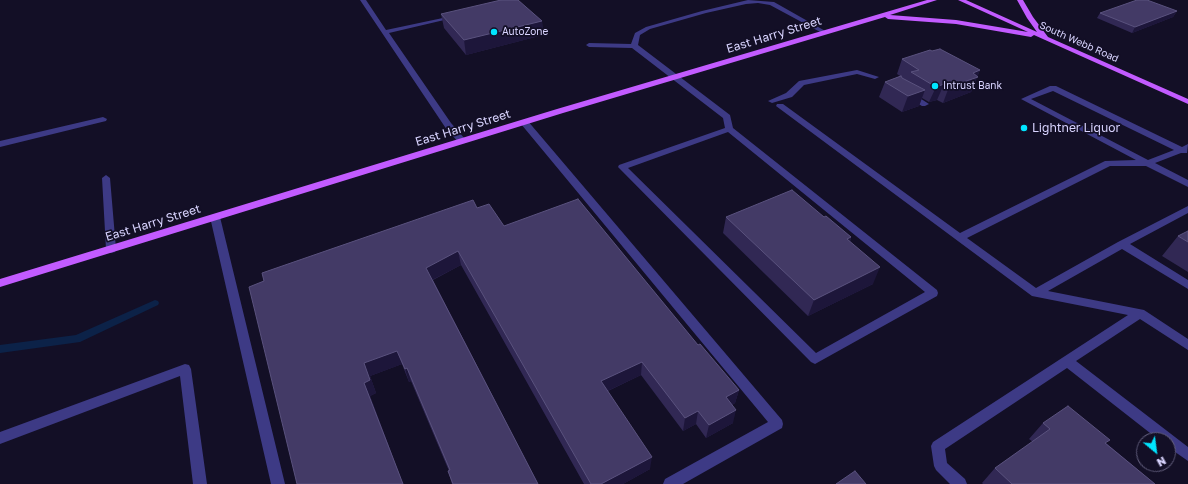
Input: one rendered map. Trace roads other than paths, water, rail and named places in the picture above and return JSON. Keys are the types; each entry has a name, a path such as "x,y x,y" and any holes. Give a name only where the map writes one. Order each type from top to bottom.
{"main road":[{"name":"East Harry Street","path":"0,283 524,122 934,0"},
{"name":"South Webb Road","path":"961,0 1188,102"},
{"path":"1020,0 1030,18 1046,38"},
{"path":"878,17 914,18 956,22 1046,38"}],"lane":[{"path":"363,0 448,125 462,141"},
{"path":"634,46 637,34 648,28 704,12 746,2 758,1 772,2 824,32"},
{"path":"385,32 462,14"},
{"path":"589,45 634,46 728,118 728,129"},
{"path":"772,100 789,95 802,83 857,72 875,76"},
{"path":"1186,150 1053,88 1025,99 1188,184"},
{"path":"900,90 925,104"},
{"path":"780,106 1036,293 1140,313 1188,345"},
{"path":"0,144 104,119"},
{"path":"524,122 777,424 670,484"},
{"path":"728,129 933,293 815,359 622,167 728,129"},
{"path":"959,238 1108,164 1148,163 1186,150"},
{"path":"106,178 110,249"},
{"path":"1036,293 1122,244 1188,209"},
{"path":"215,217 278,484"},
{"path":"1122,244 1188,285"},
{"path":"960,484 941,466 938,446 1140,313"},
{"path":"1067,361 1188,455"},
{"path":"0,438 185,369 200,484"}],"waterway":[{"path":"0,349 77,339 155,303"}],"place":[{"name":"AutoZone","path":"494,32"},
{"name":"Intrust Bank","path":"935,86"},
{"name":"Lightner Liquor","path":"1024,128"}]}
